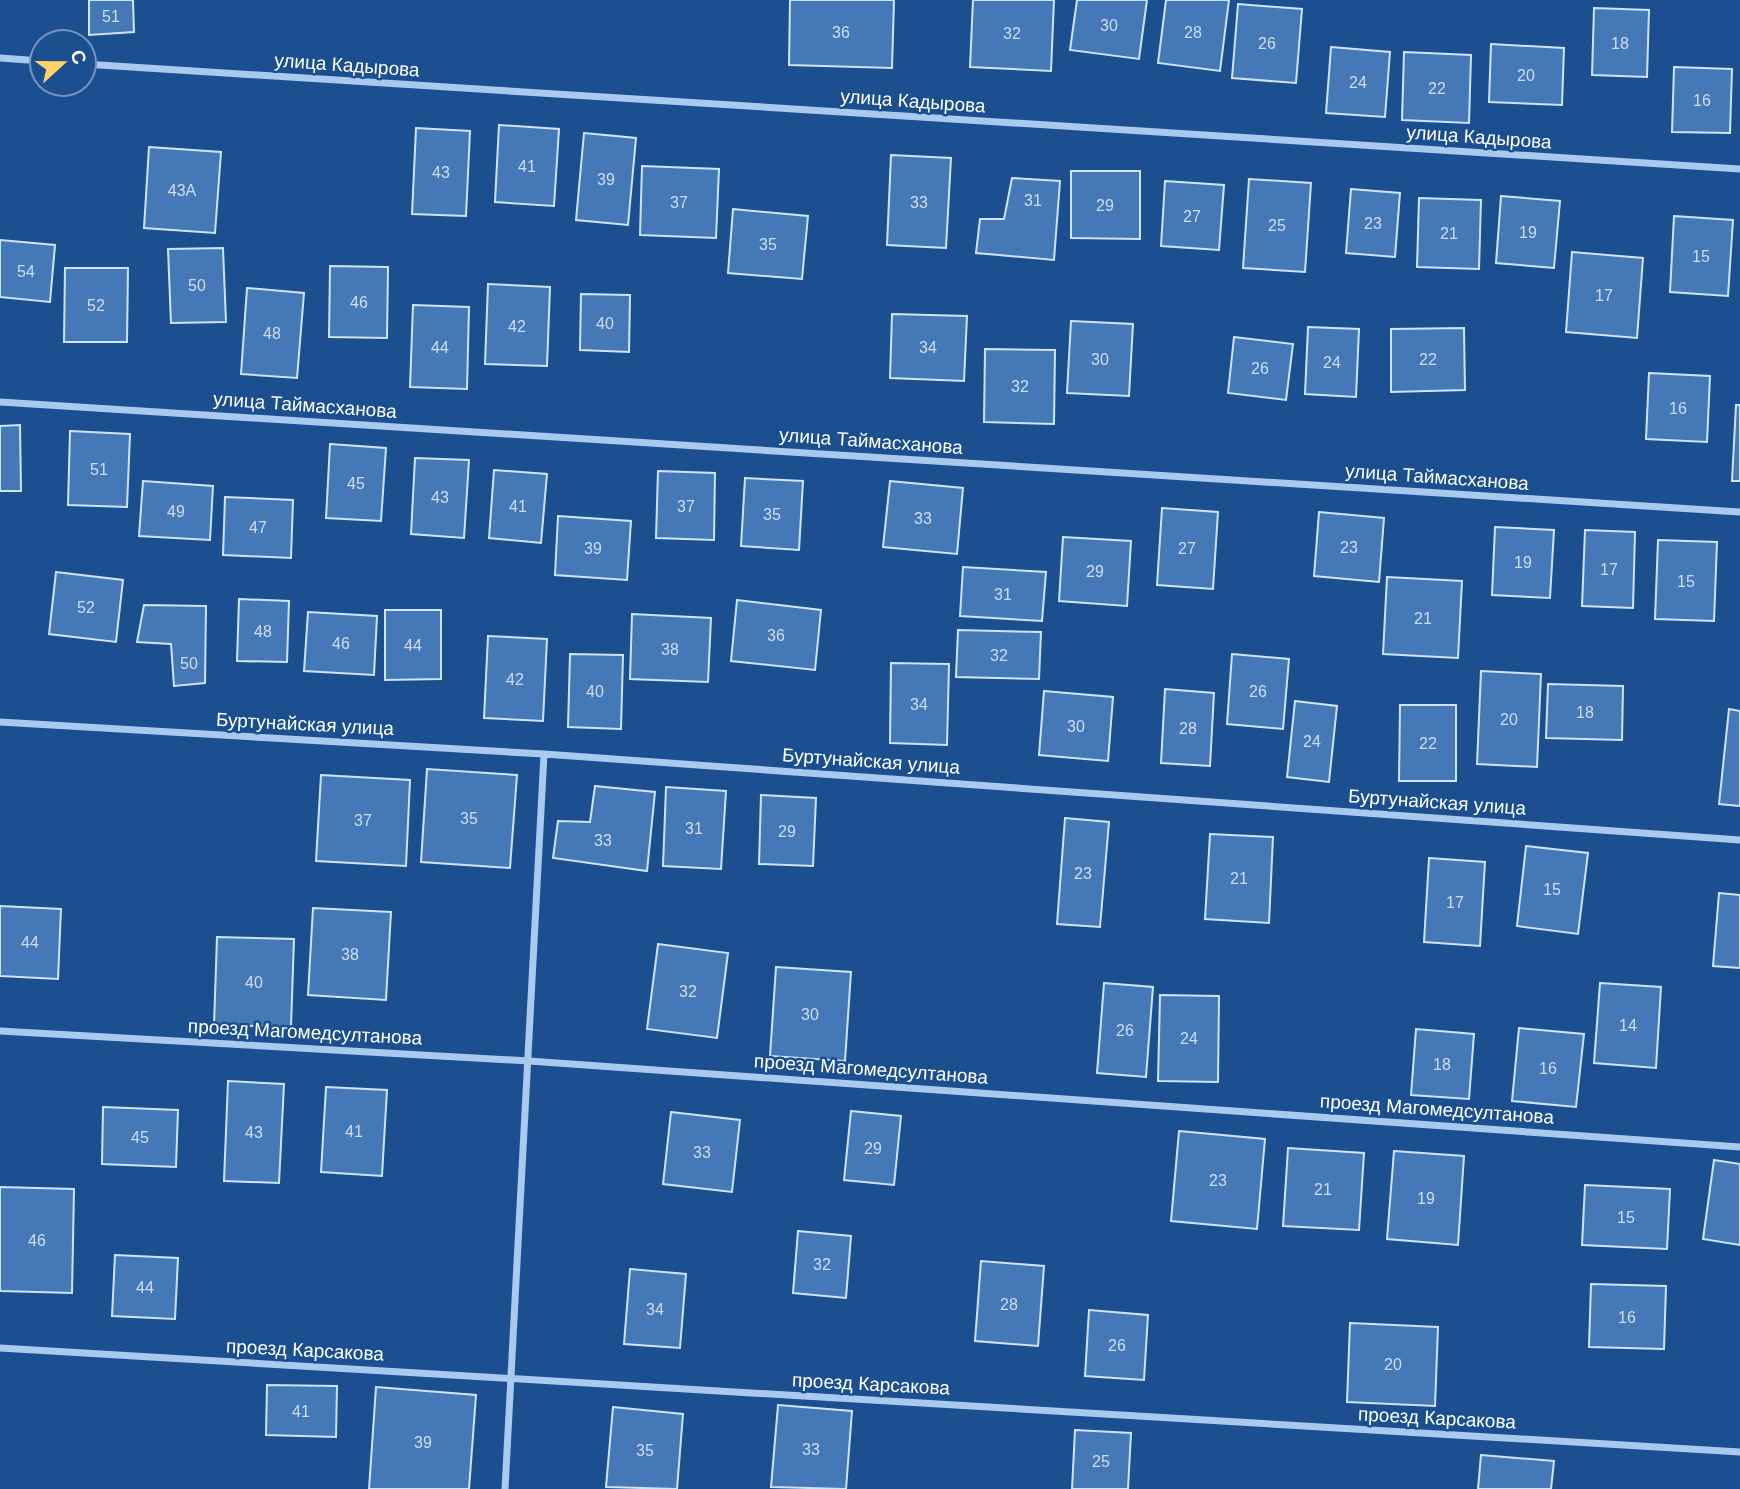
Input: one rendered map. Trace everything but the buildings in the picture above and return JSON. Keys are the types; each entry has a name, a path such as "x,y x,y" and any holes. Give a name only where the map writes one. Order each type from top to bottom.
{"street":[{"path":"0,58 28,60"},
{"name":"улица Кадырова","path":"98,65 1740,169"},
{"name":"улица Таймасханова","path":"0,402 1740,512"},
{"name":"Буртунайская улица","path":"0,722 544,754 1740,840"},
{"path":"505,1489 530,1061 544,754"},
{"name":"проезд Магомедсултанова","path":"0,1031 530,1061 1740,1147"},
{"name":"проезд Карсакова","path":"0,1348 1740,1452"}]}
